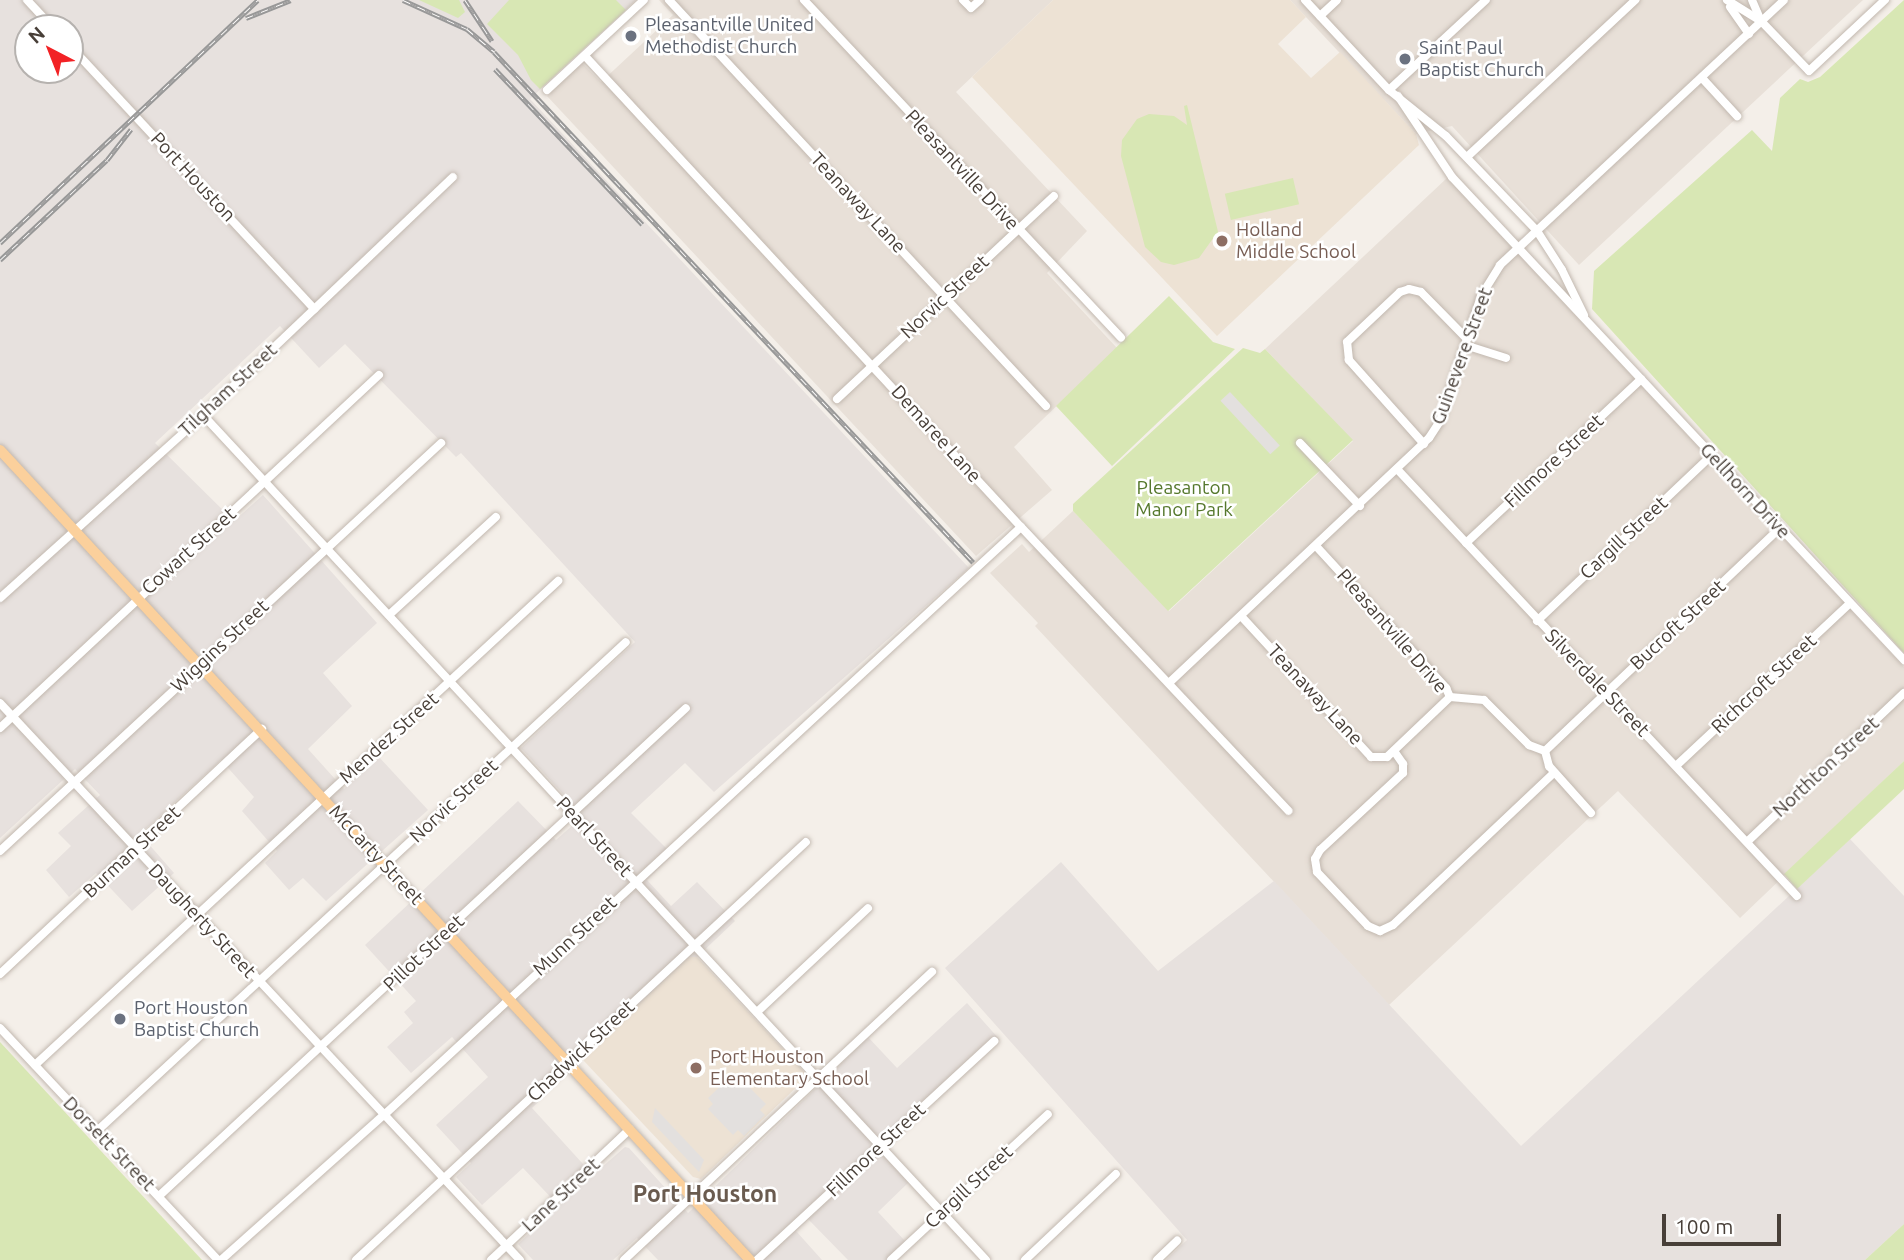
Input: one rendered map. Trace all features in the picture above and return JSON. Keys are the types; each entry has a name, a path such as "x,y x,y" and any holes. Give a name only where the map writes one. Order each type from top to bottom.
{"main road":[{"name":"McCarty Street","path":"0,450 262,729 322,798 750,1260"}],"street":[{"path":"27,0 40,14"},
{"path":"547,90 643,0"},
{"name":"Teanaway Lane","path":"669,0 1046,406"},
{"name":"Pleasantville Drive","path":"804,0 1121,338"},
{"path":"963,0 971,8 980,0"},
{"name":"Gellhorn Drive","path":"1306,0 1389,90 1468,156 1537,231 1562,270 1587,321"},
{"path":"1320,16 1337,0"},
{"path":"1389,90 1486,0"},
{"path":"1468,156 1635,0"},
{"path":"1726,0 1761,21 1809,71 1885,0"},
{"path":"1726,0 1749,34"},
{"path":"1752,0 1761,21"},
{"name":"Guinevere Street","path":"1170,682 1424,444 1440,421 1486,285 1518,248 1784,0"},
{"name":"Demaree Lane","path":"585,56 1021,527 1289,811"},
{"name":"Port Houston","path":"84,61 314,309"},
{"path":"1702,78 1737,116"},
{"name":"Gellhorn Drive","path":"1398,96 1452,177 1904,660"},
{"name":"Tilgham Street","path":"0,598 203,415 453,177"},
{"name":"Norvic Street","path":"837,399 1054,196"},
{"path":"1424,444 1349,360 1346,346 1349,338 1400,292 1412,289 1421,292 1466,342 1506,358"},
{"name":"Cowart Street","path":"0,728 379,375"},
{"name":"Fillmore Street","path":"1466,543 1641,379"},
{"name":"Pearl Street","path":"203,415 985,1260"},
{"name":"Wiggins Street","path":"0,851 442,443"},
{"path":"1300,443 1360,506"},
{"name":"Cargill Street","path":"1536,621 1712,455"},
{"name":"Silverdale Street","path":"1397,469 1536,621 1677,765 1797,896"},
{"path":"389,615 496,517"},
{"name":"Munn Street","path":"220,1260 384,1115 508,997 1021,527"},
{"name":"Bucroft Street","path":"1545,751 1780,528"},
{"name":"Pleasantville Drive","path":"1316,546 1446,688 1450,697 1484,700 1528,745 1545,751"},
{"name":"Mendez Street","path":"35,1066 558,581"},
{"name":"Richcroft Street","path":"1677,765 1850,603"},
{"name":"Teanaway Lane","path":"1241,616 1371,757 1383,759 1394,751"},
{"name":"Norvic Street","path":"97,1131 626,642"},
{"name":"Northton Street","path":"1748,841 1904,693"},
{"path":"1450,697 1394,751 1404,764 1403,773 1320,850 1315,859 1317,872 1368,926 1380,931 1393,925 1554,773"},
{"name":"Daugherty Street","path":"0,703 520,1260"},
{"name":"Pillot Street","path":"159,1196 686,708"},
{"name":"Burman Street","path":"0,974 262,729"},
{"path":"1545,751 1545,759 1554,773 1591,813"},
{"name":"Chadwick Street","path":"356,1260 806,842"},
{"path":"757,1012 869,908"},
{"path":"624,1260 932,972"},
{"name":"Dorsett Street","path":"0,1028 220,1260"},
{"name":"Fillmore Street","path":"757,1260 994,1041"},
{"name":"Cargill Street","path":"891,1260 1048,1114"},
{"name":"Lane Street","path":"491,1260 630,1129"},
{"path":"1025,1260 1116,1174"},
{"path":"1157,1260 1177,1241"}],"shaded area":[{"path":"0,0 636,0 530,99 969,568 714,792 685,763 631,813 673,855 647,880 671,906 697,882 735,921 697,957 689,958 532,1108 593,1175 625,1147 629,1148 688,1213 868,1037 897,1068 967,1003 1000,1040 880,1150 910,1181 878,1212 906,1242 887,1260 848,1260 808,1219 796,1231 822,1260 658,1260 637,1238 613,1260 533,1260 518,1244 559,1206 523,1168 482,1205 456,1177 471,1163 436,1125 488,1077 452,1037 411,1073 387,1047 413,1023 404,1012 416,1001 365,945 518,801 556,840 583,816 521,748 635,642 461,453 456,457 345,344 319,368 280,326 155,443 234,521 263,495 377,623 323,673 352,706 308,749 344,789 379,757 428,810 326,901 303,878 289,890 265,863 277,851 242,811 254,797 221,760 140,834 174,873 132,911 96,873 69,897 46,870 71,846 58,833 100,795 75,769 0,838"},
{"path":"659,0 1053,0 956,92 1087,231 1047,273 1117,348 1014,447 1052,490 976,556 547,96 582,63 601,82 673,15"},
{"name":"Holland Middle School","path":"1053,0 1290,0 1306,17 1278,44 1311,78 1340,52 1416,134 1419,145 1217,336 972,77"},
{"path":"1290,0 1863,0 1579,265 1452,126 1416,134"},
{"path":"1447,178 1904,667 1904,761 1740,918 1618,791 1389,1005 1035,626 1038,623 990,573 1022,544 1029,552 1073,511 1169,611 1353,441 1265,349"},
{"path":"1230,392 1280,445 1270,454 1220,401"},
{"path":"1850,839 1904,896 1904,1224 1865,1260 1166,1260 1187,1240 945,968 1061,862 1158,971 1274,881 1521,1146"},
{"name":"Port Houston Elementary School","path":"689,957 697,957 808,1076 701,1179 693,1177 584,1061 585,1055"},
{"path":"730,1077 735,1083 740,1078 766,1104 760,1110 765,1115 744,1136 738,1130 733,1135 708,1109 713,1104 708,1098"},
{"path":"655,1108 704,1160 699,1172 652,1122"}],"green space":[{"path":"419,0 459,0 465,12 458,18"},
{"path":"509,0 616,0 626,10 540,89 531,80 518,55 487,24"},
{"path":"1904,0 1904,653 1592,309 1594,271 1752,130 1772,151 1780,98 1800,79 1808,82 1820,77"},
{"path":"1187,105 1222,248 1219,248 1214,237 1199,258 1174,265 1161,262 1145,247 1121,156 1122,140 1137,119 1149,114 1174,116 1187,125 1184,106"},
{"path":"1293,178 1299,204 1231,220 1225,194"},
{"path":"1169,296 1213,342 1235,349 1112,466 1056,406"},
{"name":"Pleasanton Manor Park","path":"1243,348 1260,353 1265,349 1353,440 1168,611 1073,511 1073,504"},
{"path":"1904,761 1904,789 1797,889 1784,874"},
{"path":"0,1042 202,1260 0,1260"},
{"path":"1904,1224 1904,1260 1865,1260"}],"railway":[{"path":"0,243 258,0"},
{"path":"246,18 291,0"},
{"path":"403,0 467,29 494,52 973,562"},
{"path":"465,0 492,41"},
{"path":"495,69 642,224"},
{"path":"0,260 107,160 131,129"}],"place":[{"name":"Pleasantville United Methodist Church","path":"631,36"},
{"name":"Saint Paul Baptist Church","path":"1405,59"},
{"name":"Holland Middle School","path":"1222,241"},
{"name":"Port Houston Baptist Church","path":"120,1019"},
{"name":"Port Houston Elementary School","path":"696,1068"}],"district":[{"name":"Port Houston","path":"705,1194"}]}
